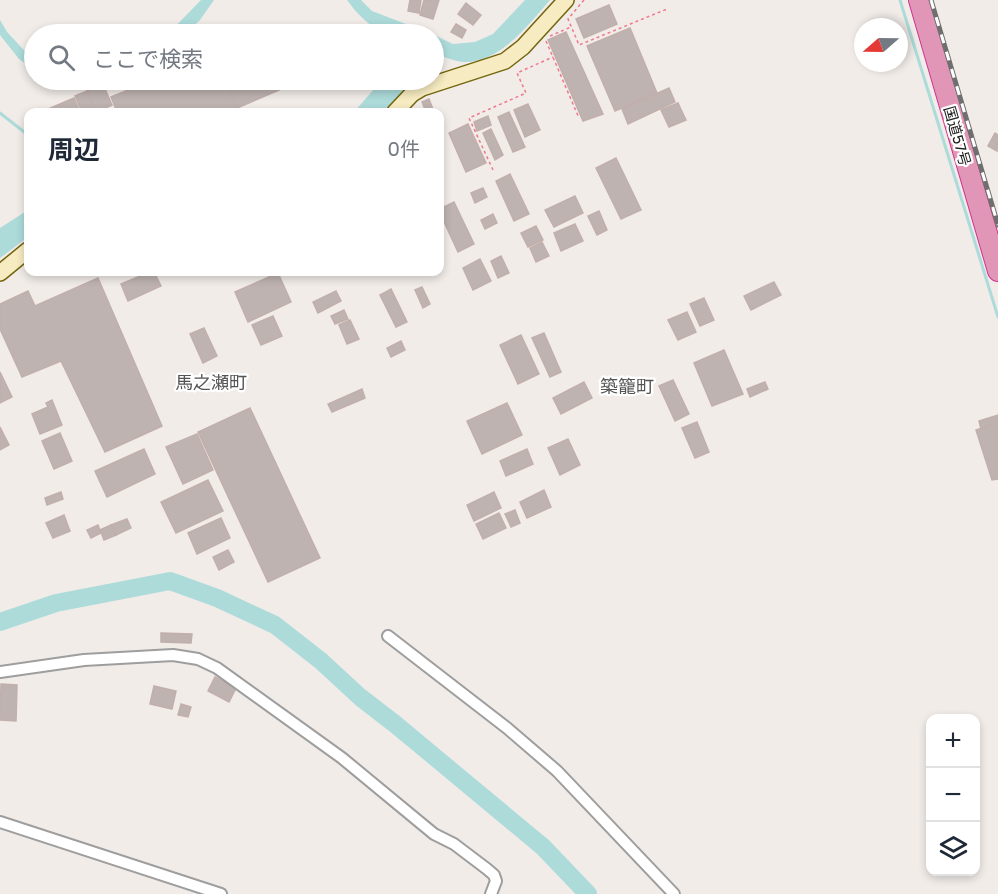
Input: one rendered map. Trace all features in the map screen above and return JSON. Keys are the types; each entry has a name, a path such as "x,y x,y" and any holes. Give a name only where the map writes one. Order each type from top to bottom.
{"highway":[{"name":"国道57号","path":"920,0 998,272"}],"street":[{"path":"444,81 505,61 523,47 566,0"},
{"path":"399,108 419,90"},
{"path":"0,273 24,253"},
{"path":"388,636 507,728 557,771 674,894"},
{"path":"0,672 116,658 173,655 198,659 217,668 342,758 434,834 454,844 487,869 494,875 496,881 491,894"},
{"path":"0,822 221,894"}],"path":[{"path":"584,0 568,19 579,45 667,9"},
{"path":"571,27 545,39 579,118"},
{"path":"493,170 469,118 526,93 517,73 553,57"}],"water":[{"path":"201,0 214,0 196,24 178,24"},
{"path":"347,0 361,0 372,11 406,24 370,24"},
{"path":"525,0 550,0 513,40 491,56 465,62 444,57 444,40 453,44 475,42 493,34"},
{"path":"0,20 7,32 24,50 24,63 19,59 0,35"},
{"path":"373,90 404,90 388,108 358,108"},
{"path":"24,213 24,240 0,258 0,228"}],"building":[{"path":"410,0 421,0 419,13 408,11"},
{"path":"424,0 439,0 433,19 420,15"},
{"path":"466,3 481,15 473,25 458,14"},
{"path":"609,5 617,24 584,38 576,19"},
{"path":"456,24 466,30 462,38 451,32"},
{"path":"630,28 657,93 615,111 587,46"},
{"path":"566,32 603,114 583,121 548,40"},
{"path":"669,88 675,102 628,124 622,109"},
{"path":"106,90 112,105 105,108 94,108 87,91"},
{"path":"128,90 229,90 237,108 115,108 111,97"},
{"path":"229,90 279,90 237,108"},
{"path":"87,91 93,108 80,108 75,96"},
{"path":"74,98 78,108 51,108"},
{"path":"429,99 432,108 424,108 422,102"},
{"path":"678,103 686,120 669,127 661,110"},
{"path":"528,104 540,130 525,137 514,110"},
{"path":"509,112 525,147 513,152 498,117"},
{"path":"488,116 491,125 477,131 474,122"},
{"path":"468,124 486,163 466,172 449,133"},
{"path":"491,129 503,155 495,160 483,133"},
{"path":"995,133 998,135 997,151 988,146"},
{"path":"616,158 641,210 621,219 596,168"},
{"path":"510,174 529,214 514,221 496,181"},
{"path":"483,188 487,197 475,203 471,193"},
{"path":"575,196 583,213 554,227 545,210"},
{"path":"454,202 474,244 458,252 444,222 444,207"},
{"path":"599,211 607,230 597,235 588,216"},
{"path":"493,214 497,223 485,229 481,220"},
{"path":"575,224 583,241 561,251 554,233"},
{"path":"536,226 543,240 528,247 521,233"},
{"path":"542,242 549,256 536,262 530,248"},
{"path":"501,256 509,273 498,278 491,261"},
{"path":"480,259 491,281 473,290 463,268"},
{"path":"140,276 156,276 161,286 128,301 121,284"},
{"path":"271,276 279,276 291,302 248,322 235,292"},
{"path":"98,278 162,426 105,452 61,361 22,377 0,329 0,304 28,291 35,306"},
{"path":"774,282 781,295 751,310 744,296"},
{"path":"422,287 430,304 423,308 415,290"},
{"path":"391,289 407,322 396,327 380,295"},
{"path":"336,291 341,301 318,313 313,302"},
{"path":"704,298 714,320 700,326 690,304"},
{"path":"344,310 348,319 335,324 331,316"},
{"path":"687,312 696,332 678,340 668,320"},
{"path":"273,316 282,336 261,345 252,325"},
{"path":"350,320 359,339 347,344 339,325"},
{"path":"204,328 217,356 203,363 190,334"},
{"path":"544,333 561,372 550,377 532,338"},
{"path":"521,335 539,374 518,384 500,345"},
{"path":"401,341 405,350 391,357 387,348"},
{"path":"724,350 743,394 712,406 694,363"},
{"path":"0,372 12,397 0,403"},
{"path":"673,380 689,414 675,421 659,386"},
{"path":"584,382 592,398 561,414 553,398"},
{"path":"765,382 768,389 750,397 747,389"},
{"path":"362,389 365,398 332,412 328,404"},
{"path":"52,400 62,425 40,434 32,414 48,407 46,403"},
{"path":"507,403 522,435 482,454 467,421"},
{"path":"250,408 320,558 268,582 198,432"},
{"path":"998,415 998,423 981,429 979,421"},
{"path":"697,422 709,452 695,458 682,428"},
{"path":"998,423 998,479 992,480 976,430"},
{"path":"0,427 9,445 0,450"},
{"path":"60,433 72,461 54,469 42,441"},
{"path":"197,434 213,470 183,484 166,447"},
{"path":"568,439 580,465 560,475 548,448"},
{"path":"144,449 155,474 107,497 95,471"},
{"path":"527,449 533,464 506,476 500,461"},
{"path":"208,480 223,511 176,533 161,502"},
{"path":"544,490 551,507 527,518 520,502"},
{"path":"61,492 63,499 47,505 45,498"},
{"path":"494,492 501,508 474,521 467,505"},
{"path":"515,510 520,523 511,527 505,514"},
{"path":"499,513 506,528 483,539 476,524"},
{"path":"64,515 70,531 53,538 46,523"},
{"path":"221,518 230,538 197,554 188,533"},
{"path":"127,519 131,528 116,535 111,525"},
{"path":"98,525 101,533 91,538 87,530"},
{"path":"111,525 116,535 104,540 100,530"},
{"path":"228,550 234,562 219,570 213,557"},
{"path":"161,633 192,634 191,643 161,642"},
{"path":"215,677 236,688 229,702 208,691"},
{"path":"1,684 17,685 16,721 0,720"},
{"path":"154,686 176,691 172,709 150,704"},
{"path":"181,704 191,707 188,717 178,715"}],"waterway":[{"path":"900,0 998,317"},
{"path":"0,113 24,132"},
{"path":"0,622 56,603 170,581 217,598 275,625 321,661 360,697 543,847 588,894"}],"railway":[{"path":"931,0 998,225"}],"district":[{"name":"馬之瀬町","path":"211,382"},
{"name":"築籠町","path":"627,386"}]}
